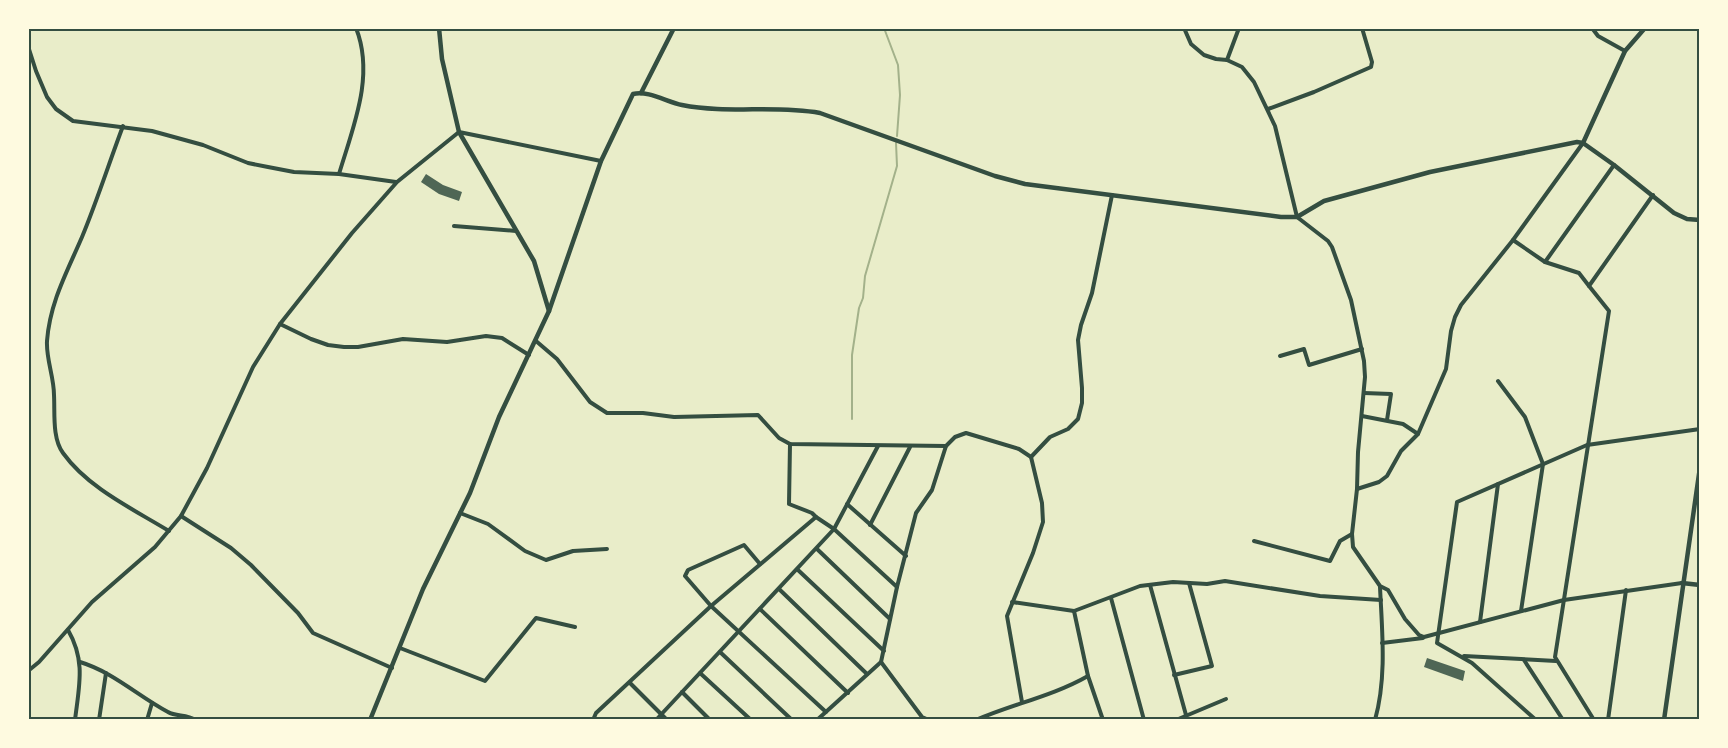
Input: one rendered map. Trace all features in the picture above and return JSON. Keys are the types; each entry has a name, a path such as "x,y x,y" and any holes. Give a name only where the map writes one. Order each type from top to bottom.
{"street":[{"path":"339,174 365,76 362,44 356,28"},
{"path":"439,28 444,67 459,132 534,261 549,311"},
{"path":"641,93 674,28"},
{"path":"1184,28 1191,44 1204,55 1227,60 1242,67 1254,82 1275,126 1297,217 1328,241 1332,247 1351,300 1365,369 1358,489 1352,534 1353,547 1380,586 1388,590 1405,619 1419,635 1424,637"},
{"path":"1227,60 1239,28"},
{"path":"1268,109 1371,67 1372,62 1362,28"},
{"path":"1592,28 1598,36 1626,51"},
{"path":"1358,489 1379,482 1388,476 1401,451 1418,434 1446,369 1455,317 1461,305 1513,240 1584,143 1626,51 1645,28"},
{"path":"28,46 47,97 61,114 73,121 152,131 203,145 248,163 294,172 339,174 397,182"},
{"path":"370,720 423,589 483,463 500,417 549,311 601,161 633,94 641,93 681,105 701,108 795,109 820,113 995,176 1024,184 1281,217 1297,217 1324,201 1430,172 1577,142 1584,143 1614,165 1679,217 1700,220"},
{"path":"123,126 82,237 59,288 51,314 47,343 54,380 57,442 76,469 93,484 169,531"},
{"path":"459,132 601,161"},
{"path":"28,670 39,662 92,602 139,562 169,531 181,516 207,468 254,367 280,324 352,233 397,182 459,132"},
{"path":"1545,262 1614,165"},
{"path":"1031,457 1050,438 1068,429 1078,418 1082,403 1082,388 1078,340 1092,293 1112,195"},
{"path":"1589,286 1653,195"},
{"path":"454,226 518,231"},
{"path":"1513,240 1545,262 1579,273 1609,311 1555,657 1594,720"},
{"path":"280,324 311,339 328,345 344,347 358,347 404,339 447,342 486,336 502,338 529,355"},
{"path":"536,341 557,359 590,402 607,413 643,413 674,417 758,415 779,438 790,444 946,446"},
{"path":"1280,356 1304,349 1309,365 1362,350"},
{"path":"1498,381 1525,417 1544,464 1521,611"},
{"path":"1364,393 1391,394 1388,420"},
{"path":"1362,416 1403,424 1418,434"},
{"path":"1536,720 1472,663 1437,643 1457,502 1587,445 1700,429"},
{"path":"817,720 881,662 916,513 932,490 946,446 955,437 966,433 1019,448 1031,457 1042,503 1043,522 1034,553 1007,615 1022,702"},
{"path":"790,444 789,504 812,513 834,529 897,587"},
{"path":"656,720 834,529 878,446"},
{"path":"870,525 910,447"},
{"path":"1664,720 1700,466"},
{"path":"1480,622 1498,484"},
{"path":"847,504 906,556"},
{"path":"460,513 488,524 525,551 546,560 573,551 607,549"},
{"path":"181,516 231,548 251,565 298,613 313,633 392,669"},
{"path":"593,720 596,713 630,684 711,606 816,517"},
{"path":"1254,541 1330,561 1340,541 1352,534"},
{"path":"760,564 744,545 685,573 686,578 711,606 826,712"},
{"path":"817,549 890,618"},
{"path":"798,570 884,651"},
{"path":"1012,602 1074,610 1140,586 1173,582 1207,584 1225,581 1320,596 1381,600"},
{"path":"1174,675 1212,666 1189,583"},
{"path":"1382,643 1417,640 1564,600 1682,583 1700,585"},
{"path":"1150,585 1185,717"},
{"path":"1375,720 1382,682 1380,586"},
{"path":"779,590 867,674"},
{"path":"1608,720 1626,590"},
{"path":"1111,598 1144,720"},
{"path":"760,609 848,693"},
{"path":"1074,610 1088,676 1102,720"},
{"path":"400,648 485,681 536,618 575,627"},
{"path":"68,630 77,645 80,662 75,720"},
{"path":"720,652 792,720"},
{"path":"1461,656 1557,661"},
{"path":"1524,660 1563,720"},
{"path":"80,662 106,673 177,718 191,717 195,720"},
{"path":"881,662 922,717 929,720"},
{"path":"99,720 106,673"},
{"path":"700,673 751,720"},
{"path":"976,720 1022,702 1052,694 1088,676"},
{"path":"630,684 667,720"},
{"path":"682,692 710,720"},
{"path":"1176,720 1226,699"},
{"path":"147,720 152,703"}],"building":[{"path":"426,174 443,185 462,192 459,201 439,194 421,182"},
{"path":"1427,658 1465,671 1463,681 1424,667"}],"waterway":[{"path":"884,28 898,65 900,95 897,136"},
{"path":"852,419 852,355 859,308 863,298 865,276 897,166 896,143"}]}
